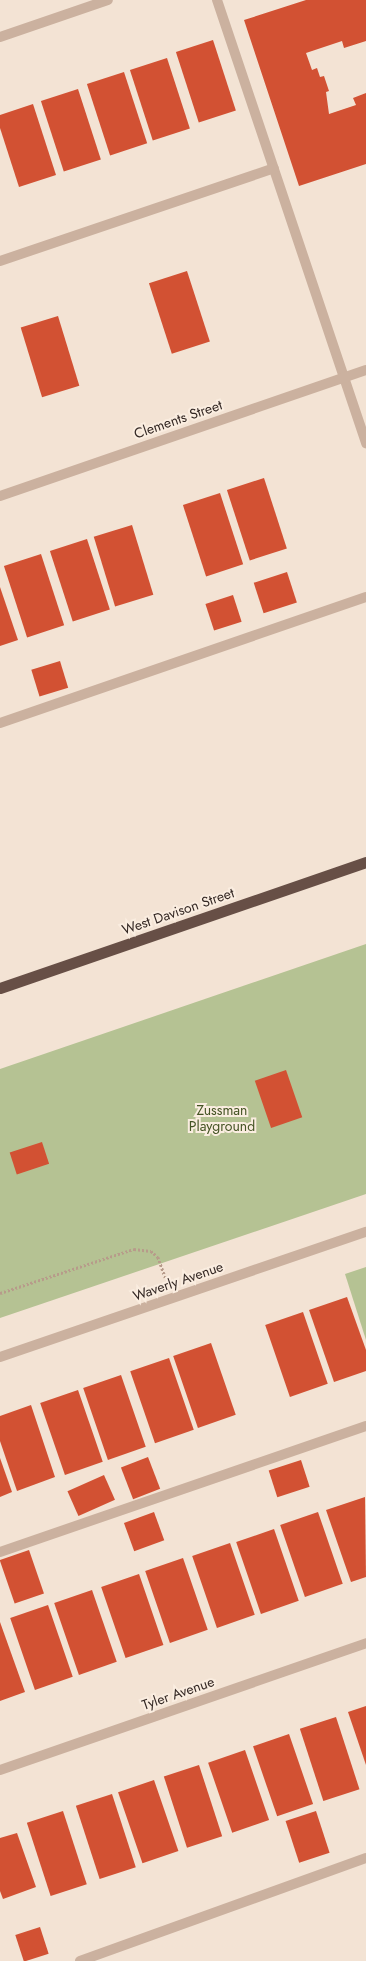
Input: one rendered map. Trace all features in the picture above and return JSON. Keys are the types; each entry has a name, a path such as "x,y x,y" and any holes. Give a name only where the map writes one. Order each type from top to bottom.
{"highway":[{"name":"West Davison Street","path":"0,988 366,862"}],"street":[{"path":"0,37 108,0"},
{"path":"217,0 366,444"},
{"path":"0,261 274,168"},
{"name":"Clements Street","path":"0,496 366,370"},
{"path":"0,722 366,597"},
{"name":"Waverly Avenue","path":"0,1357 366,1232"},
{"path":"0,1552 366,1426"},
{"name":"Tyler Avenue","path":"0,1770 366,1643"},
{"path":"80,1961 366,1858"}],"path":[{"path":"0,1293 134,1249 151,1251 158,1257 172,1298"}],"green space":[{"name":"Zussman Playground","path":"366,944 366,1194 0,1318 0,1069"},
{"path":"366,1267 366,1340 345,1274"}],"building":[{"path":"306,0 366,0 366,41 344,48 342,41 306,53 312,70 317,68 320,77 324,76 329,91 326,92 329,114 356,105 353,98 366,93 366,164 299,186 244,20"},
{"path":"213,40 236,110 199,122 176,52"},
{"path":"167,58 190,128 153,140 130,70"},
{"path":"124,72 147,143 110,155 87,84"},
{"path":"78,89 101,159 64,171 41,101"},
{"path":"33,104 56,175 19,187 0,128 0,115"},
{"path":"187,271 210,341 172,354 149,283"},
{"path":"58,316 79,386 42,397 21,327"},
{"path":"264,478 287,548 250,560 227,490"},
{"path":"220,493 243,564 206,576 183,505"},
{"path":"132,525 153,595 115,607 94,537"},
{"path":"87,539 110,609 73,621 50,551"},
{"path":"41,554 64,625 27,637 4,566"},
{"path":"287,572 297,602 264,613 254,583"},
{"path":"0,587 18,640 0,646"},
{"path":"233,595 242,622 214,631 205,604"},
{"path":"60,661 68,688 39,697 31,670"},
{"path":"286,1070 302,1117 271,1128 255,1081"},
{"path":"42,1142 49,1164 17,1174 10,1153"},
{"path":"347,1297 366,1350 366,1371 334,1382 309,1310"},
{"path":"303,1312 328,1384 290,1397 265,1325"},
{"path":"211,1343 236,1415 198,1428 173,1356"},
{"path":"169,1358 194,1430 155,1443 130,1371"},
{"path":"121,1375 146,1447 108,1460 83,1388"},
{"path":"78,1390 103,1462 65,1475 40,1403"},
{"path":"31,1405 55,1477 17,1491 0,1441 0,1416"},
{"path":"148,1457 160,1489 133,1499 121,1467"},
{"path":"0,1458 12,1492 0,1497"},
{"path":"301,1460 310,1487 277,1497 269,1471"},
{"path":"104,1475 115,1500 78,1516 67,1491"},
{"path":"365,1497 366,1577 351,1582 326,1510"},
{"path":"154,1512 164,1540 134,1551 124,1523"},
{"path":"318,1512 343,1584 305,1597 280,1525"},
{"path":"274,1529 299,1601 261,1614 236,1542"},
{"path":"230,1543 255,1615 217,1628 192,1556"},
{"path":"29,1550 44,1593 15,1604 0,1560"},
{"path":"183,1558 208,1630 170,1643 145,1571"},
{"path":"139,1574 163,1645 126,1658 101,1587"},
{"path":"92,1590 117,1662 79,1675 54,1603"},
{"path":"48,1605 73,1677 35,1690 10,1618"},
{"path":"0,1622 25,1692 0,1701"},
{"path":"366,1706 366,1765 348,1712"},
{"path":"336,1717 359,1789 323,1801 300,1729"},
{"path":"289,1734 313,1804 277,1816 253,1746"},
{"path":"245,1750 269,1820 232,1833 208,1763"},
{"path":"199,1765 222,1836 187,1848 164,1776"},
{"path":"154,1780 178,1851 142,1863 118,1792"},
{"path":"112,1794 136,1867 100,1879 76,1806"},
{"path":"63,1811 87,1884 51,1896 27,1823"},
{"path":"316,1811 330,1853 299,1863 286,1821"},
{"path":"17,1833 36,1887 3,1899 0,1891 0,1838"},
{"path":"40,1927 49,1954 24,1961 15,1935"}]}
